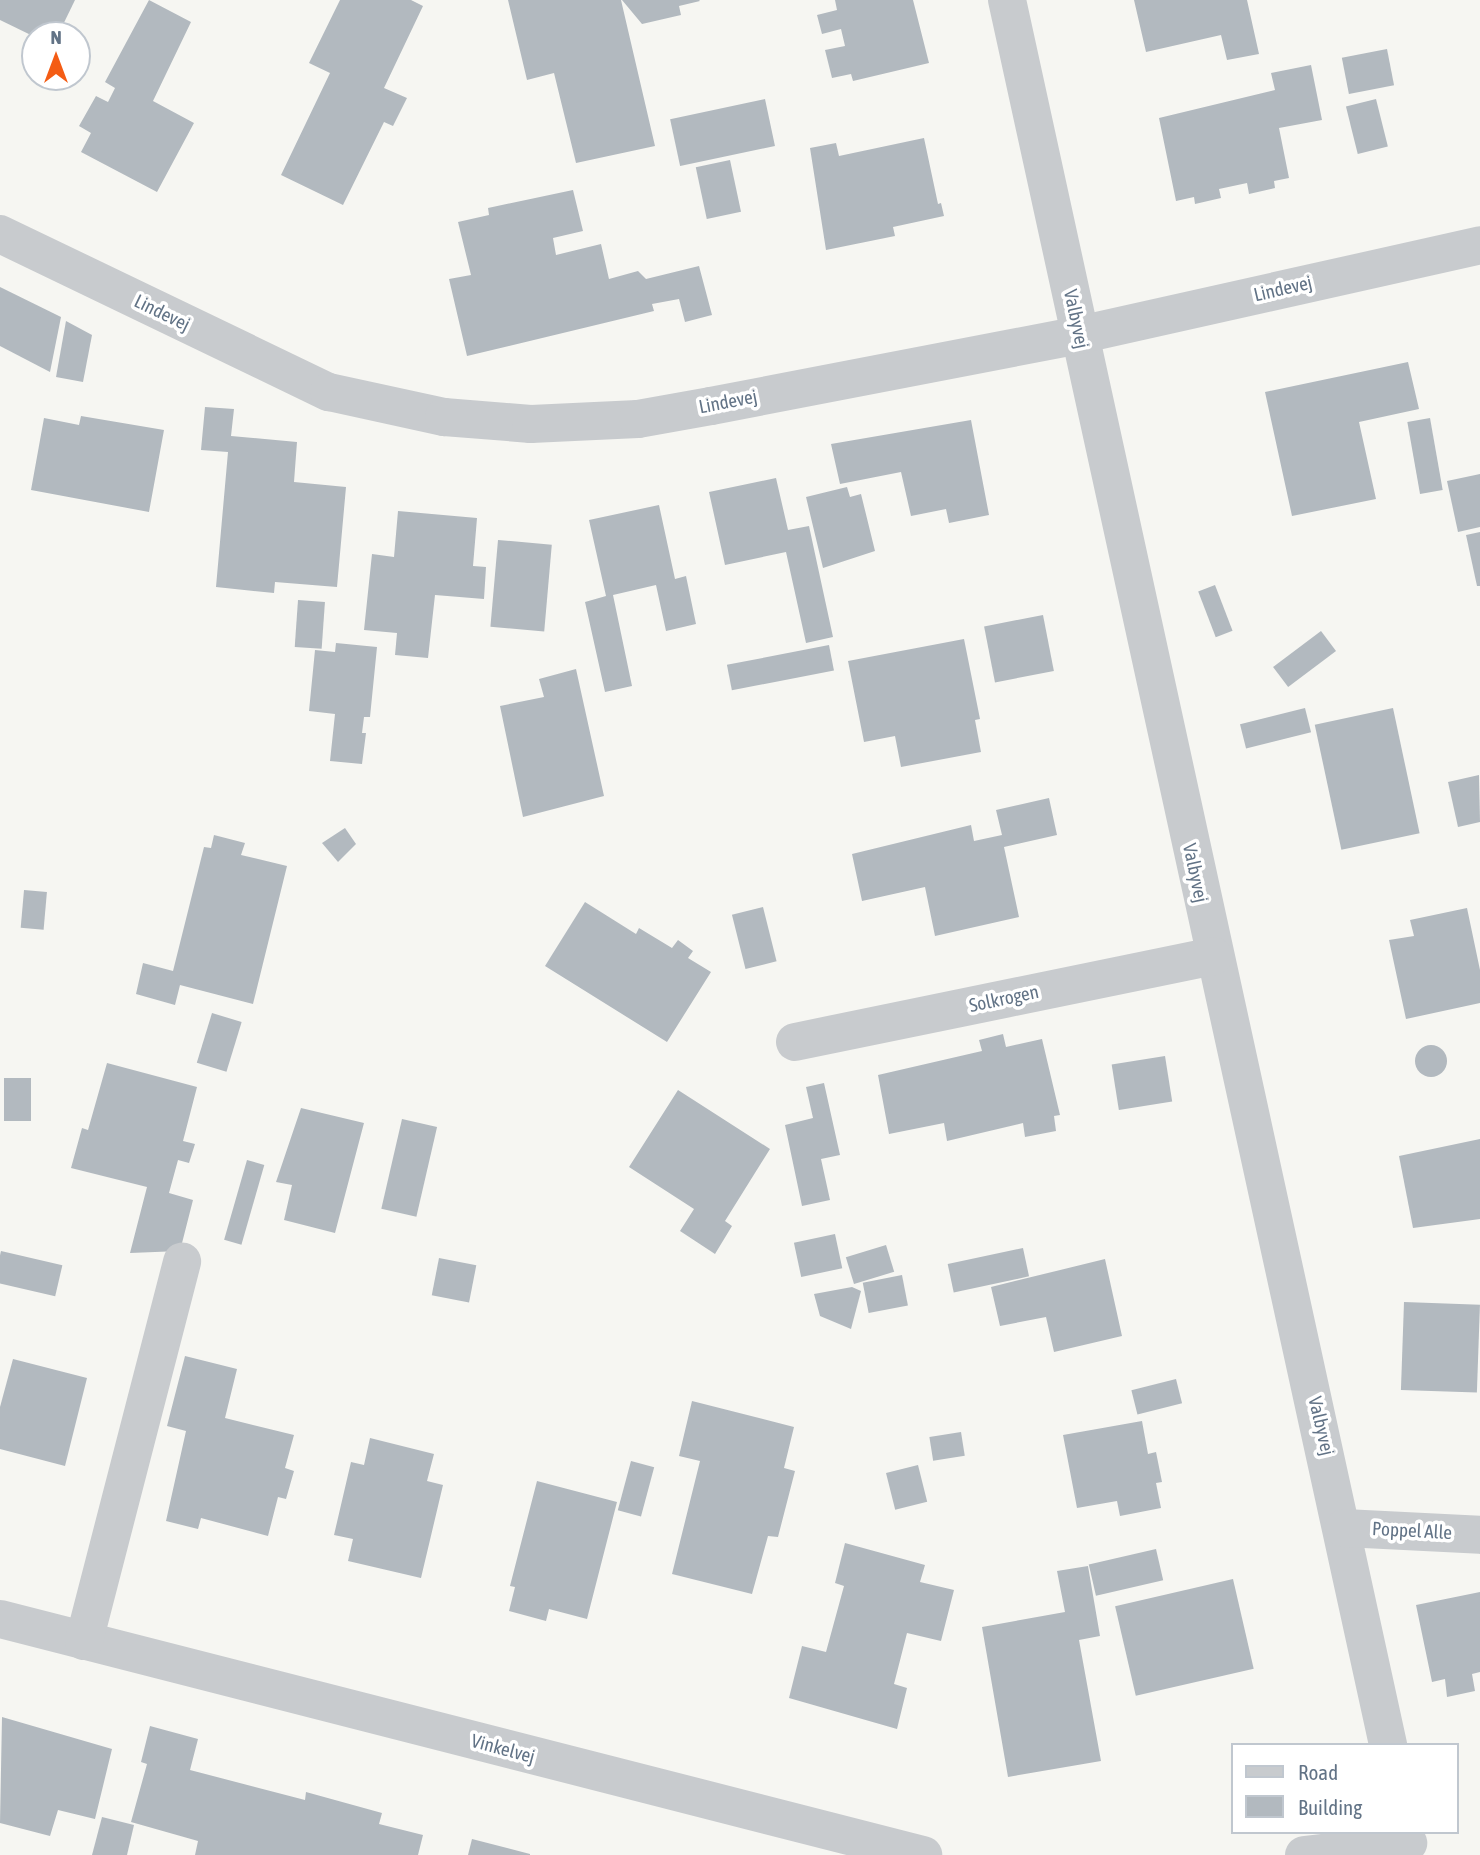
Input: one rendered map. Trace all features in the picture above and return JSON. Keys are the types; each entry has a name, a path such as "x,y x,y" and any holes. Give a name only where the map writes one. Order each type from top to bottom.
{"street":[{"name":"Valbyvej","path":"1007,0 1213,956 1344,1528 1388,1743"},
{"name":"Lindevej","path":"0,234 329,392 444,417 531,424 638,419 1079,335 1480,245"},
{"name":"Solkrogen","path":"795,1042 1213,956"},
{"path":"84,1641 182,1261"},
{"name":"Poppel Alle","path":"1344,1528 1480,1535"},
{"name":"Vinkelvej","path":"0,1619 923,1855"},
{"path":"1304,1855 1408,1843"}],"building":[{"path":"0,0 75,0 65,21 21,21 21,30 0,20"},
{"path":"149,0 191,22 153,101 194,123 157,192 81,152 91,133 79,126 96,96 108,102 115,88 105,82"},
{"path":"340,0 411,0 423,6 384,88 407,98 393,126 384,122 343,205 281,175 330,73 309,63"},
{"path":"508,0 621,0 655,146 576,163 554,73 527,80"},
{"path":"622,0 700,1 679,6 681,15 642,24"},
{"path":"835,0 913,0 929,63 853,81 851,74 832,78 825,50 845,46 841,29 822,34 817,15 837,10"},
{"path":"1134,0 1247,0 1259,54 1227,60 1221,35 1146,52"},
{"path":"1387,49 1394,85 1349,94 1342,58"},
{"path":"1311,65 1322,120 1279,128 1289,178 1274,181 1275,188 1249,194 1247,183 1219,189 1221,198 1195,204 1194,197 1176,201 1159,118 1275,90 1271,73"},
{"path":"765,99 775,146 680,166 670,119"},
{"path":"1376,99 1388,147 1358,154 1346,106"},
{"path":"924,138 938,204 941,203 944,216 893,227 895,236 826,250 810,148 836,143 839,156"},
{"path":"730,160 741,212 707,219 696,167"},
{"path":"573,190 583,231 553,238 556,255 601,244 609,279 638,271 646,279 699,266 712,315 685,322 679,299 652,304 654,311 467,356 449,279 471,275 458,222 489,215 488,208"},
{"path":"0,287 61,317 50,372 0,346"},
{"path":"66,321 92,335 83,382 56,377"},
{"path":"1408,362 1419,409 1359,422 1376,499 1292,516 1265,392"},
{"path":"205,407 234,409 231,436 297,442 294,482 346,487 337,587 275,582 274,593 216,587 228,452 201,450"},
{"path":"81,416 164,430 149,512 31,490 44,418 79,425"},
{"path":"1430,418 1443,490 1420,494 1407,422"},
{"path":"971,420 989,515 949,523 946,509 911,516 901,472 840,484 831,444"},
{"path":"1480,474 1480,527 1458,532 1447,481"},
{"path":"776,478 788,530 809,526 833,637 806,643 786,552 725,565 709,492"},
{"path":"847,487 850,497 861,494 875,551 823,568 806,497"},
{"path":"659,505 675,579 686,576 696,624 666,631 656,585 613,595 632,686 605,692 585,602 606,596 589,520"},
{"path":"398,511 477,518 473,566 486,567 484,599 435,595 428,658 395,655 397,633 364,630 372,554 394,557"},
{"path":"1480,532 1480,586 1477,586 1466,535"},
{"path":"498,540 552,545 544,631 490,627"},
{"path":"1215,585 1233,631 1216,637 1198,591"},
{"path":"298,600 325,602 322,649 295,647"},
{"path":"1043,615 1054,671 995,682 984,626"},
{"path":"1321,631 1336,651 1288,687 1273,667"},
{"path":"964,639 980,719 975,720 981,752 901,767 895,736 864,742 848,661"},
{"path":"336,643 377,647 370,717 364,717 362,733 366,733 362,764 330,761 335,714 309,711 315,650 335,652"},
{"path":"829,645 834,671 732,690 727,665"},
{"path":"576,669 604,796 523,817 500,706 544,697 539,679"},
{"path":"1305,708 1311,732 1246,748 1240,724"},
{"path":"1393,708 1420,833 1341,850 1315,725"},
{"path":"1479,775 1480,822 1458,827 1448,782"},
{"path":"1049,798 1057,835 1004,847 1019,917 935,936 925,887 862,901 852,854 971,825 974,841 1002,835 996,810"},
{"path":"345,828 356,844 338,862 322,843"},
{"path":"214,835 245,843 241,855 287,866 253,1004 180,985 175,1005 136,994 143,963 173,971 204,847 211,848"},
{"path":"24,890 47,892 44,930 21,928"},
{"path":"585,902 636,934 639,928 672,948 678,940 693,951 688,958 711,972 667,1042 545,966"},
{"path":"763,907 777,961 745,969 732,915"},
{"path":"1467,908 1480,970 1480,1003 1406,1019 1389,940 1414,936 1410,920"},
{"path":"212,1013 242,1022 226,1072 197,1063"},
{"path":"1003,1034 1006,1047 1042,1039 1060,1115 1054,1116 1056,1131 1025,1137 1023,1123 947,1141 944,1123 889,1134 878,1075 982,1051 979,1040"},
{"path":"1431,1045 1442,1050 1447,1061 1442,1072 1431,1077 1420,1072 1415,1061 1420,1050"},
{"path":"1165,1056 1172,1101 1119,1110 1112,1064"},
{"path":"107,1063 197,1087 183,1141 195,1144 189,1163 178,1160 169,1193 193,1200 180,1251 130,1253 147,1187 71,1168 82,1128 88,1130"},
{"path":"4,1078 31,1078 31,1121 4,1121"},
{"path":"824,1083 840,1155 821,1159 830,1200 802,1206 785,1125 813,1118 806,1087"},
{"path":"678,1090 770,1149 725,1221 732,1226 715,1254 680,1231 694,1209 629,1167"},
{"path":"301,1108 364,1123 335,1233 284,1220 292,1185 276,1182"},
{"path":"402,1119 437,1127 416,1217 381,1209"},
{"path":"1480,1139 1480,1219 1413,1228 1399,1156"},
{"path":"247,1160 264,1165 241,1245 224,1240"},
{"path":"835,1234 842,1268 801,1277 794,1243"},
{"path":"886,1245 894,1272 854,1284 846,1257"},
{"path":"1023,1248 1029,1276 954,1292 948,1264"},
{"path":"1,1251 62,1265 55,1296 0,1284"},
{"path":"439,1258 476,1265 469,1303 432,1295"},
{"path":"1105,1259 1122,1336 1054,1352 1046,1317 1000,1326 991,1287"},
{"path":"902,1275 908,1305 869,1313 863,1283"},
{"path":"852,1287 861,1291 851,1329 820,1316 814,1294"},
{"path":"1404,1302 1480,1305 1477,1393 1401,1390"},
{"path":"185,1356 237,1369 225,1418 294,1435 285,1468 294,1471 286,1499 278,1497 268,1536 201,1518 198,1529 166,1521 186,1431 167,1426"},
{"path":"13,1359 87,1378 65,1466 0,1449 0,1407"},
{"path":"1176,1379 1182,1403 1137,1414 1131,1390"},
{"path":"692,1401 794,1427 784,1468 795,1471 778,1537 768,1536 752,1594 672,1574 700,1461 679,1456"},
{"path":"1142,1421 1148,1454 1156,1452 1162,1482 1156,1483 1161,1508 1120,1516 1117,1501 1077,1508 1063,1435"},
{"path":"961,1432 965,1456 933,1461 929,1437"},
{"path":"370,1438 434,1454 427,1481 443,1485 421,1578 348,1561 353,1539 334,1535 351,1462 364,1465"},
{"path":"631,1461 654,1467 641,1516 618,1510"},
{"path":"918,1465 927,1502 895,1510 886,1473"},
{"path":"537,1481 617,1502 587,1619 549,1609 546,1621 509,1611 515,1587 510,1586"},
{"path":"845,1543 925,1565 920,1582 954,1590 941,1641 907,1633 894,1684 907,1688 897,1729 789,1698 802,1646 826,1652 844,1586 835,1583"},
{"path":"1156,1549 1163,1580 1096,1596 1089,1565"},
{"path":"1088,1566 1100,1636 1079,1640 1101,1761 1008,1777 982,1627 1065,1612 1057,1571"},
{"path":"1233,1579 1254,1669 1136,1696 1115,1606"},
{"path":"1480,1592 1480,1672 1472,1674 1475,1691 1447,1697 1445,1679 1432,1682 1416,1605"},
{"path":"2,1717 112,1749 95,1819 58,1810 50,1836 0,1823"},
{"path":"150,1726 198,1739 190,1770 305,1800 306,1792 382,1813 379,1824 423,1835 418,1855 195,1855 198,1841 131,1822 147,1764 141,1762"},
{"path":"102,1817 134,1825 127,1855 92,1855"},
{"path":"472,1839 530,1854 530,1855 468,1855"}]}
